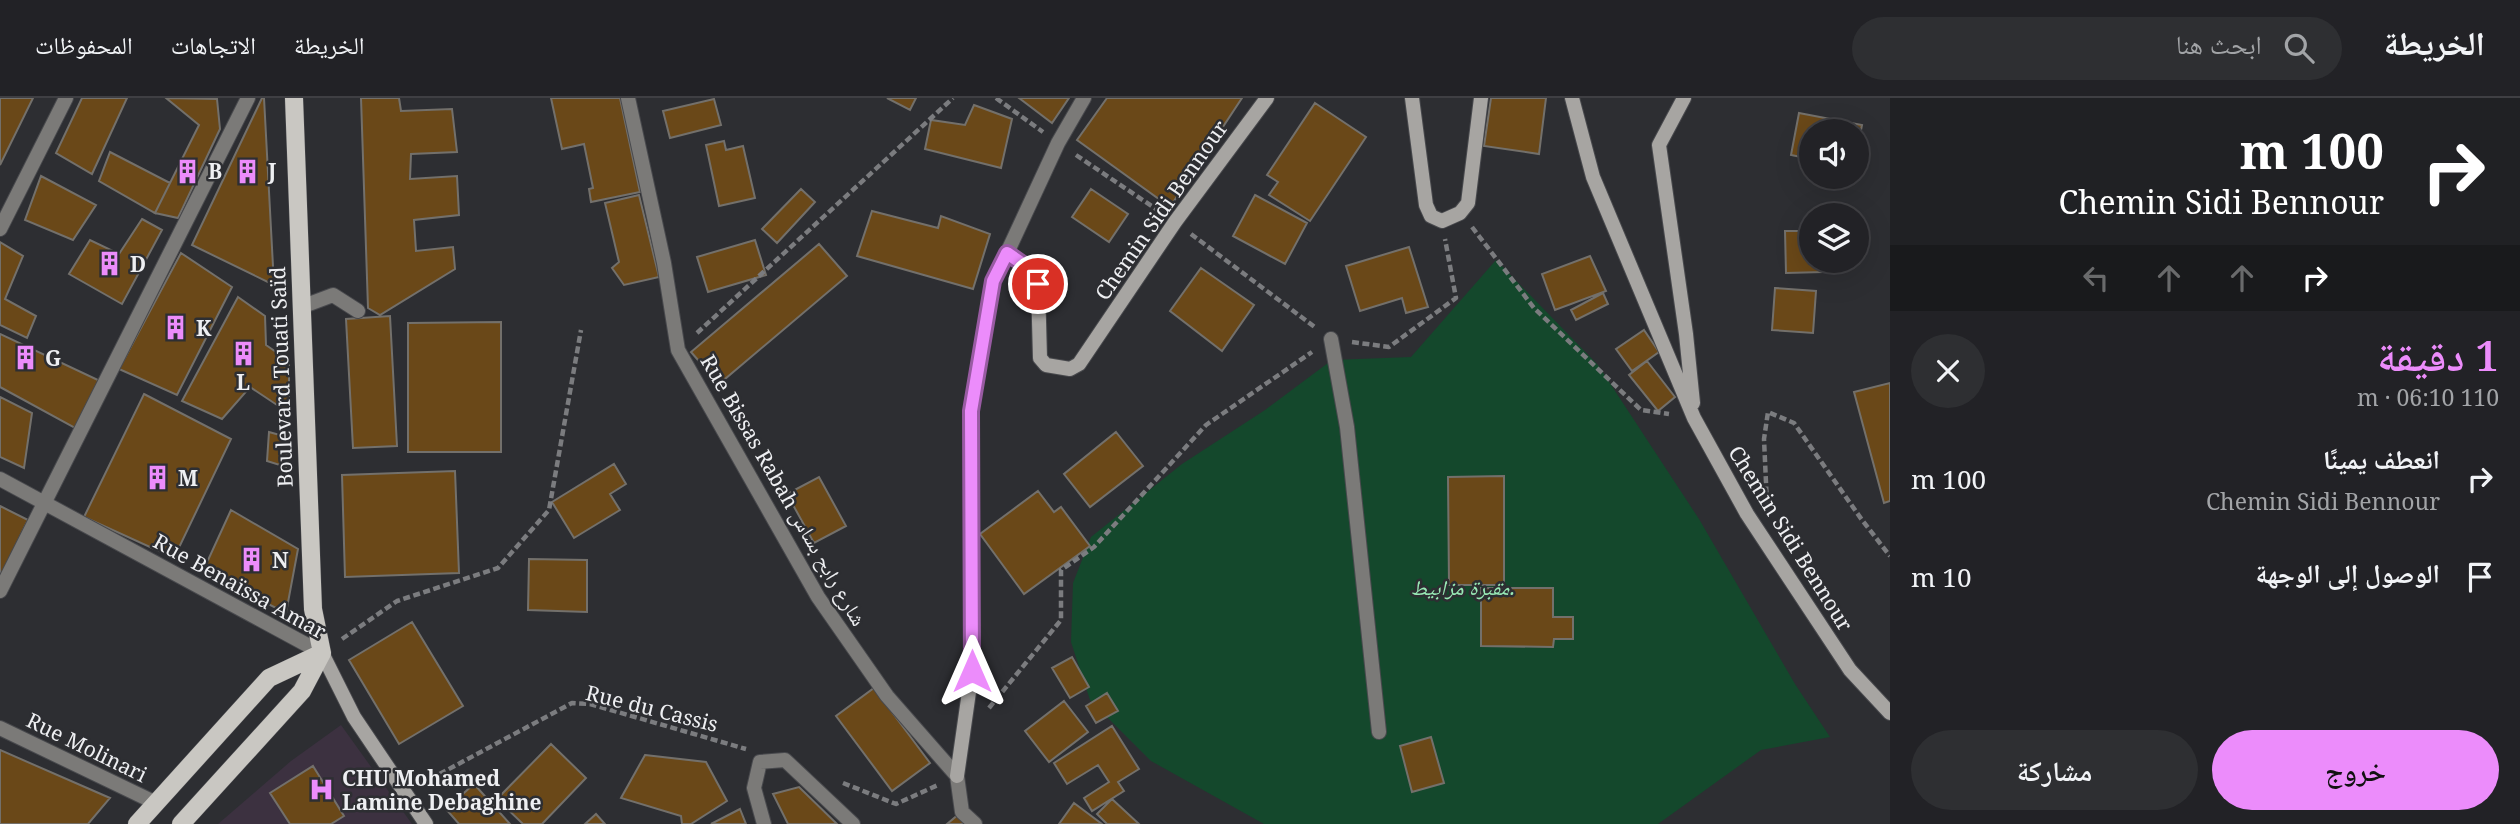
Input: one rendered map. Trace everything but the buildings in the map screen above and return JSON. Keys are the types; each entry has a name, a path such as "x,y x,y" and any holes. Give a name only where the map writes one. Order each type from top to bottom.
{"main road":[{"name":"Boulevard Touati Saïd","path":"294,98 313,609 322,653"},
{"path":"138,824 269,678 322,653"},
{"path":"181,824 302,691 322,653"}],"street":[{"path":"0,229 66,98"},
{"path":"0,591 248,98"},
{"name":"Rue Bissas Rabah شارع رابح بساس","path":"628,98 664,263 678,350 818,597 887,696 957,776"},
{"path":"975,824 962,811 957,776 972,671 971,411 993,281 1058,143 1084,98"},
{"name":"Chemin Sidi Bennour","path":"1007,253 1033,271 1038,284 1040,358 1046,365 1070,369 1079,364 1175,222 1267,98"},
{"path":"1412,98 1426,205 1431,216 1442,221 1461,213 1468,203 1481,98"},
{"name":"Chemin Sidi Bennour","path":"1572,98 1593,177 1694,418 1747,514 1850,670 1890,713"},
{"path":"1684,98 1659,145 1686,334 1694,418"},
{"path":"301,307 333,295 358,311"},
{"path":"1331,339 1347,427 1379,732"},
{"name":"Rue Benaïssa Amar","path":"0,479 322,653 354,717 426,824"},
{"name":"Rue Molinari","path":"0,728 156,803"},
{"path":"764,824 754,788 760,762 785,760 853,824"}],"path":[{"path":"678,350 953,98"},
{"path":"996,98 1175,222 1331,339 1389,347 1456,298 1442,221"},
{"path":"1461,213 1534,308 1641,410 1694,418"},
{"path":"322,653 397,601 498,568 549,510 581,330"},
{"path":"989,709 1061,620 1061,570 1094,547 1206,425 1331,339"},
{"path":"1767,506 1764,439 1768,412 1794,423 1890,556"},
{"name":"Rue du Cassis","path":"404,792 572,703 590,704 785,760"},
{"path":"834,779 896,804 957,776"}],"shaded area":[{"name":"CHU Mohamed Lamine Debaghine","path":"341,725 412,824 218,824 291,761"}],"green space":[{"name":"مقبرة مزابيط.","path":"1496,260 1598,365 1699,519 1795,684 1830,737 1761,750 1658,824 1264,824 1151,761 1090,700 1071,642 1073,583 1091,537 1182,464 1265,410 1332,360 1411,357"}],"place":[{"name":"B","path":"188,171"},
{"name":"J","path":"248,171"},
{"name":"D","path":"110,264"},
{"name":"K","path":"176,328"},
{"name":"L","path":"243,353"},
{"name":"G","path":"25,358"},
{"name":"M","path":"158,478"},
{"name":"N","path":"252,560"},
{"name":"CHU Mohamed Lamine Debaghine","path":"322,790"}],"route":[{"path":"972,671 971,411 993,281 1007,253 1033,271 1038,284"}]}
